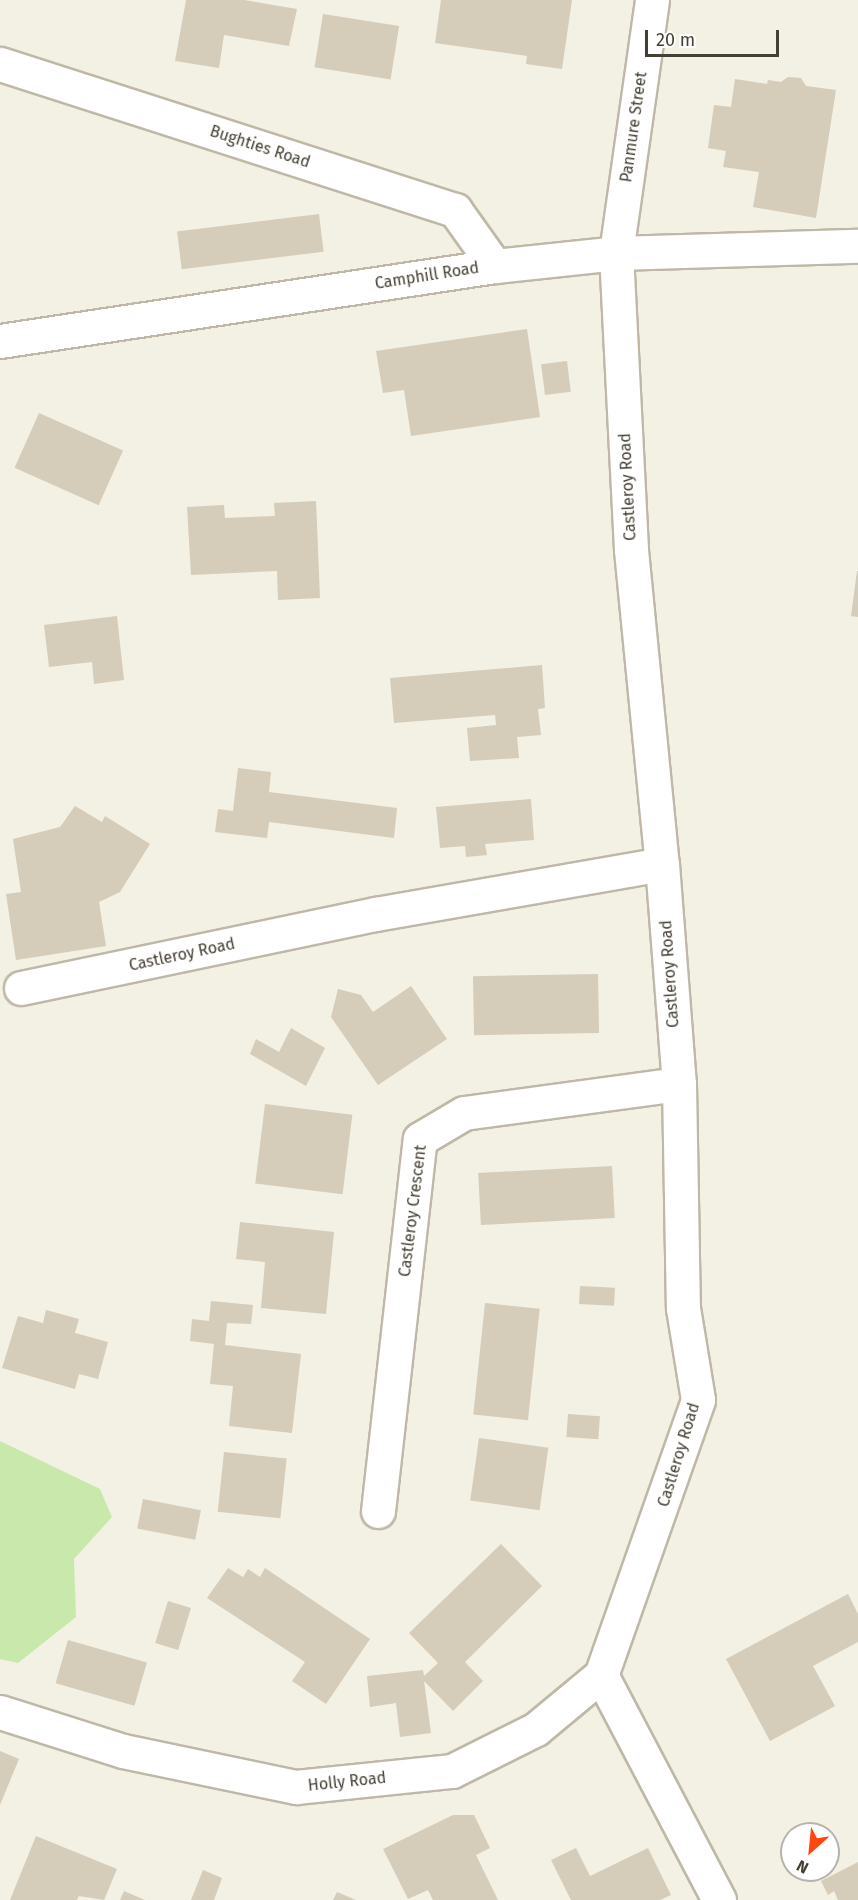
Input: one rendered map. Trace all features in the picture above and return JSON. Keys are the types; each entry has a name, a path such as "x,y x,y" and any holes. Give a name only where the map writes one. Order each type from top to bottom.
{"street":[{"name":"Panmure Street","path":"616,253 652,0"},
{"name":"Bughties Road","path":"0,64 455,210 495,266"},
{"name":"Camphill Road","path":"0,341 495,266 616,253 858,246"},
{"name":"Castleroy Road","path":"601,1675 698,1400 683,1308 679,1084 662,864 631,550 616,253"},
{"name":"Castleroy Road","path":"21,988 376,914 662,864"},
{"name":"Castleroy Crescent","path":"378,1511 420,1139 464,1113 679,1084"},
{"name":"Holly Road","path":"0,1712 123,1751 296,1787 452,1771 536,1729 601,1675"},
{"path":"601,1675 719,1900"}],"green space":[{"path":"0,1441 100,1489 112,1517 74,1559 76,1617 18,1663 0,1659"}],"building":[{"path":"186,0 244,0 297,9 289,46 224,35 219,68 175,61"},
{"path":"441,0 572,0 562,69 526,64 527,56 435,43"},
{"path":"323,14 399,26 391,79 315,67"},
{"path":"788,77 801,78 806,86 836,90 816,218 753,207 759,172 723,167 726,151 708,148 714,105 731,107 735,79 767,84 768,80 781,82"},
{"path":"319,214 324,252 182,269 177,231"},
{"path":"527,329 540,417 411,436 404,390 383,393 376,351"},
{"path":"567,361 571,392 545,395 541,364"},
{"path":"39,413 123,450 99,505 15,468"},
{"path":"316,501 320,598 278,600 277,571 191,575 187,507 224,505 225,518 275,516 274,503"},
{"path":"858,571 858,617 851,616"},
{"path":"117,616 124,680 94,684 92,662 49,667 44,625"},
{"path":"542,665 545,708 538,709 541,735 517,737 519,758 470,761 467,728 496,725 495,715 394,723 390,678"},
{"path":"238,768 271,772 269,792 397,808 394,838 269,822 267,838 215,832 218,809 233,811"},
{"path":"531,799 534,840 485,844 487,855 466,857 465,846 440,848 436,807"},
{"path":"75,806 102,822 105,816 150,844 120,892 99,902 106,946 16,960 6,894 21,892 13,839 60,827"},
{"path":"598,974 599,1033 474,1035 473,976"},
{"path":"411,986 447,1039 378,1085 331,1017 338,989 361,995 373,1012"},
{"path":"291,1028 325,1048 306,1086 250,1054 256,1039 279,1052"},
{"path":"265,1104 352,1115 343,1194 255,1183"},
{"path":"612,1166 615,1218 481,1225 478,1173"},
{"path":"240,1222 334,1232 326,1314 261,1308 265,1262 236,1259"},
{"path":"580,1286 615,1288 614,1306 579,1304"},
{"path":"211,1301 253,1305 251,1324 227,1323 225,1345 301,1354 292,1433 229,1426 233,1386 210,1384 214,1344 190,1341 192,1319 209,1321"},
{"path":"485,1303 540,1309 528,1420 473,1414"},
{"path":"46,1310 79,1319 75,1333 108,1342 98,1379 79,1374 75,1389 2,1368 18,1316 43,1323"},
{"path":"568,1414 600,1416 598,1439 566,1437"},
{"path":"479,1438 548,1448 540,1510 470,1500"},
{"path":"224,1452 287,1459 280,1518 218,1512"},
{"path":"143,1499 201,1510 195,1540 137,1528"},
{"path":"501,1544 542,1586 465,1662 483,1681 453,1711 424,1681 431,1733 400,1737 396,1703 370,1707 367,1676 423,1670 424,1676 438,1663 409,1633"},
{"path":"228,1568 243,1577 248,1569 260,1577 265,1568 370,1639 326,1704 292,1681 305,1662 207,1598"},
{"path":"848,1594 858,1614 858,1642 813,1666 835,1706 770,1741 726,1659"},
{"path":"168,1601 191,1608 178,1650 155,1643"},
{"path":"68,1640 147,1663 134,1706 56,1683"},
{"path":"0,1751 19,1759 0,1805"},
{"path":"453,1815 474,1815 490,1848 476,1855 498,1900 433,1900 428,1890 408,1899 383,1849"},
{"path":"36,1836 117,1869 104,1900 79,1896 77,1900 10,1900"},
{"path":"576,1848 590,1876 648,1848 671,1895 660,1900 571,1900 551,1860"},
{"path":"858,1862 858,1900 838,1900 834,1891 828,1895 822,1882 840,1882 840,1871"},
{"path":"203,1870 222,1878 214,1900 191,1900"},
{"path":"124,1891 145,1900 120,1900"},
{"path":"337,1892 356,1900 333,1900"}]}
